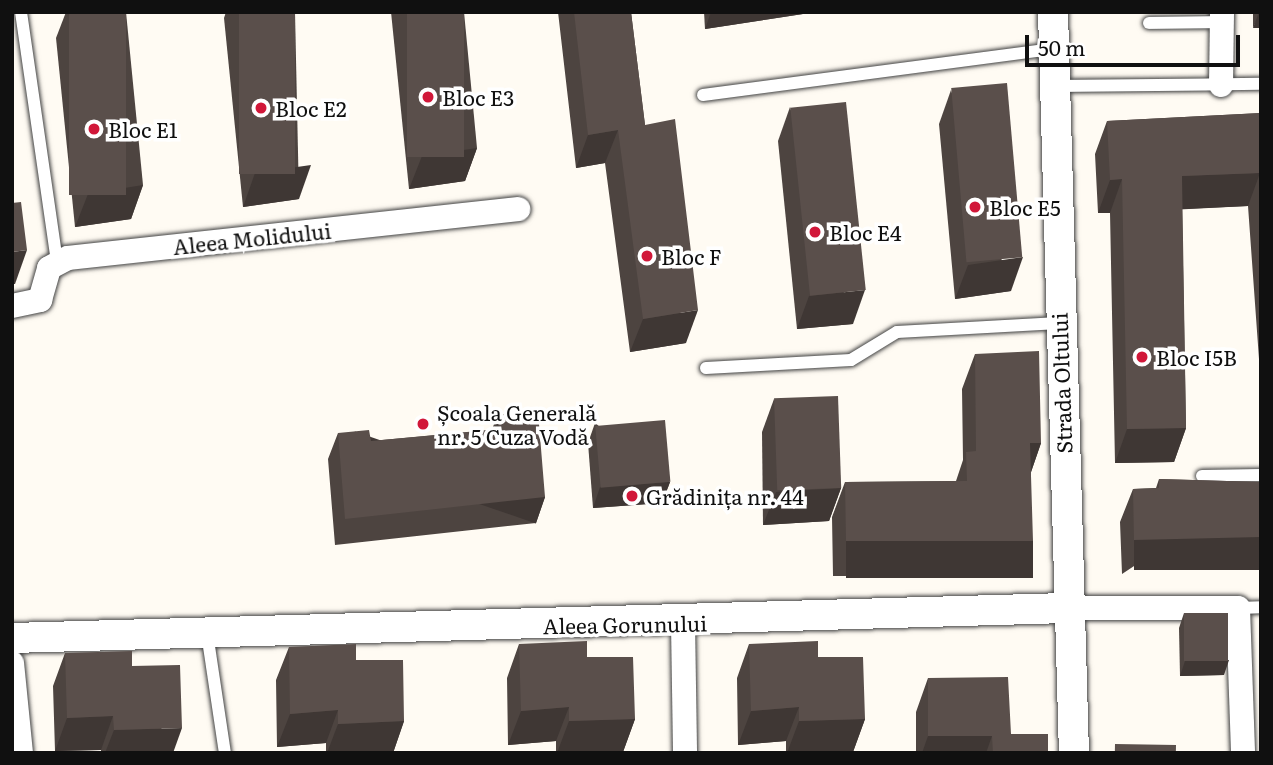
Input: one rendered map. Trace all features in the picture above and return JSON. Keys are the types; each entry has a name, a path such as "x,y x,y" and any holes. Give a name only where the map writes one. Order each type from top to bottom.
{"street":[{"name":"Strada Oltului","path":"1053,12 1059,323 1074,753"},
{"path":"1222,17 1222,85"},
{"name":"Aleea Molidului","path":"57,262 518,209"},
{"path":"12,306 40,300 57,262"},
{"path":"1243,753 1250,607"},
{"name":"Aleea Gorunului","path":"12,638 683,623 1068,608 1250,607"},
{"path":"683,623 685,753"},
{"path":"12,663 21,753"}],"lane":[{"path":"21,12 57,262"},
{"path":"1149,23 1222,17"},
{"path":"703,95 1053,49"},
{"path":"1054,86 1261,84"},
{"path":"706,368 850,360 897,332 1059,323"},
{"path":"1202,476 1261,475"},
{"path":"207,634 225,753"}],"building":[{"name":"Bloc E1","path":"69,12 126,12 126,195 69,195"},
{"name":"Bloc E2","path":"239,12 295,12 295,174 239,174"},
{"name":"Bloc E3","path":"407,12 464,12 464,157 407,157"},
{"path":"574,12 631,12 645,125 675,119 698,310 643,319 618,130 588,135"},
{"path":"1007,83 1022,257 966,262 951,88"},
{"path":"846,102 866,290 810,296 790,108"},
{"path":"1261,113 1261,179 1260,173 1182,176 1186,428 1127,429 1122,179 1110,180 1107,121"},
{"path":"21,202 27,250 12,252 12,203"},
{"path":"1039,351 1041,443 1030,443 1033,541 846,541 845,482 967,481 966,452 976,451 975,354"},
{"path":"838,396 841,488 777,490 774,398"},
{"path":"538,412 545,497 345,519 338,433 369,430 371,441 499,429 497,415"},
{"path":"665,420 670,482 601,488 595,426"},
{"path":"1159,479 1261,482 1261,537 1134,540 1133,489 1159,488"},
{"path":"1184,613 1228,613 1228,661 1184,661"},
{"path":"587,641 587,657 633,657 635,719 569,721 569,707 521,711 519,644"},
{"path":"818,641 818,657 863,657 865,719 799,721 799,707 751,711 749,644"},
{"path":"356,644 356,660 403,660 404,721 338,724 338,710 290,714 289,647"},
{"path":"132,651 132,666 180,665 182,728 114,730 113,716 67,718 65,653"},
{"path":"1008,677 1011,734 1048,734 1048,753 993,753 992,736 928,736 928,678"},
{"path":"1115,744 1176,745 1176,753 1115,753"}],"place":[{"name":"Bloc E3","path":"428,97"},
{"name":"Bloc E2","path":"261,108"},
{"name":"Bloc E1","path":"94,129"},
{"name":"Bloc E5","path":"975,207"},
{"name":"Bloc E4","path":"815,232"},
{"name":"Bloc F","path":"647,256"},
{"name":"Bloc I5B","path":"1142,357"},
{"name":"Școala Generală nr. 5 Cuza Vodă","path":"423,424"},
{"name":"Grădinița nr. 44","path":"632,496"}]}
